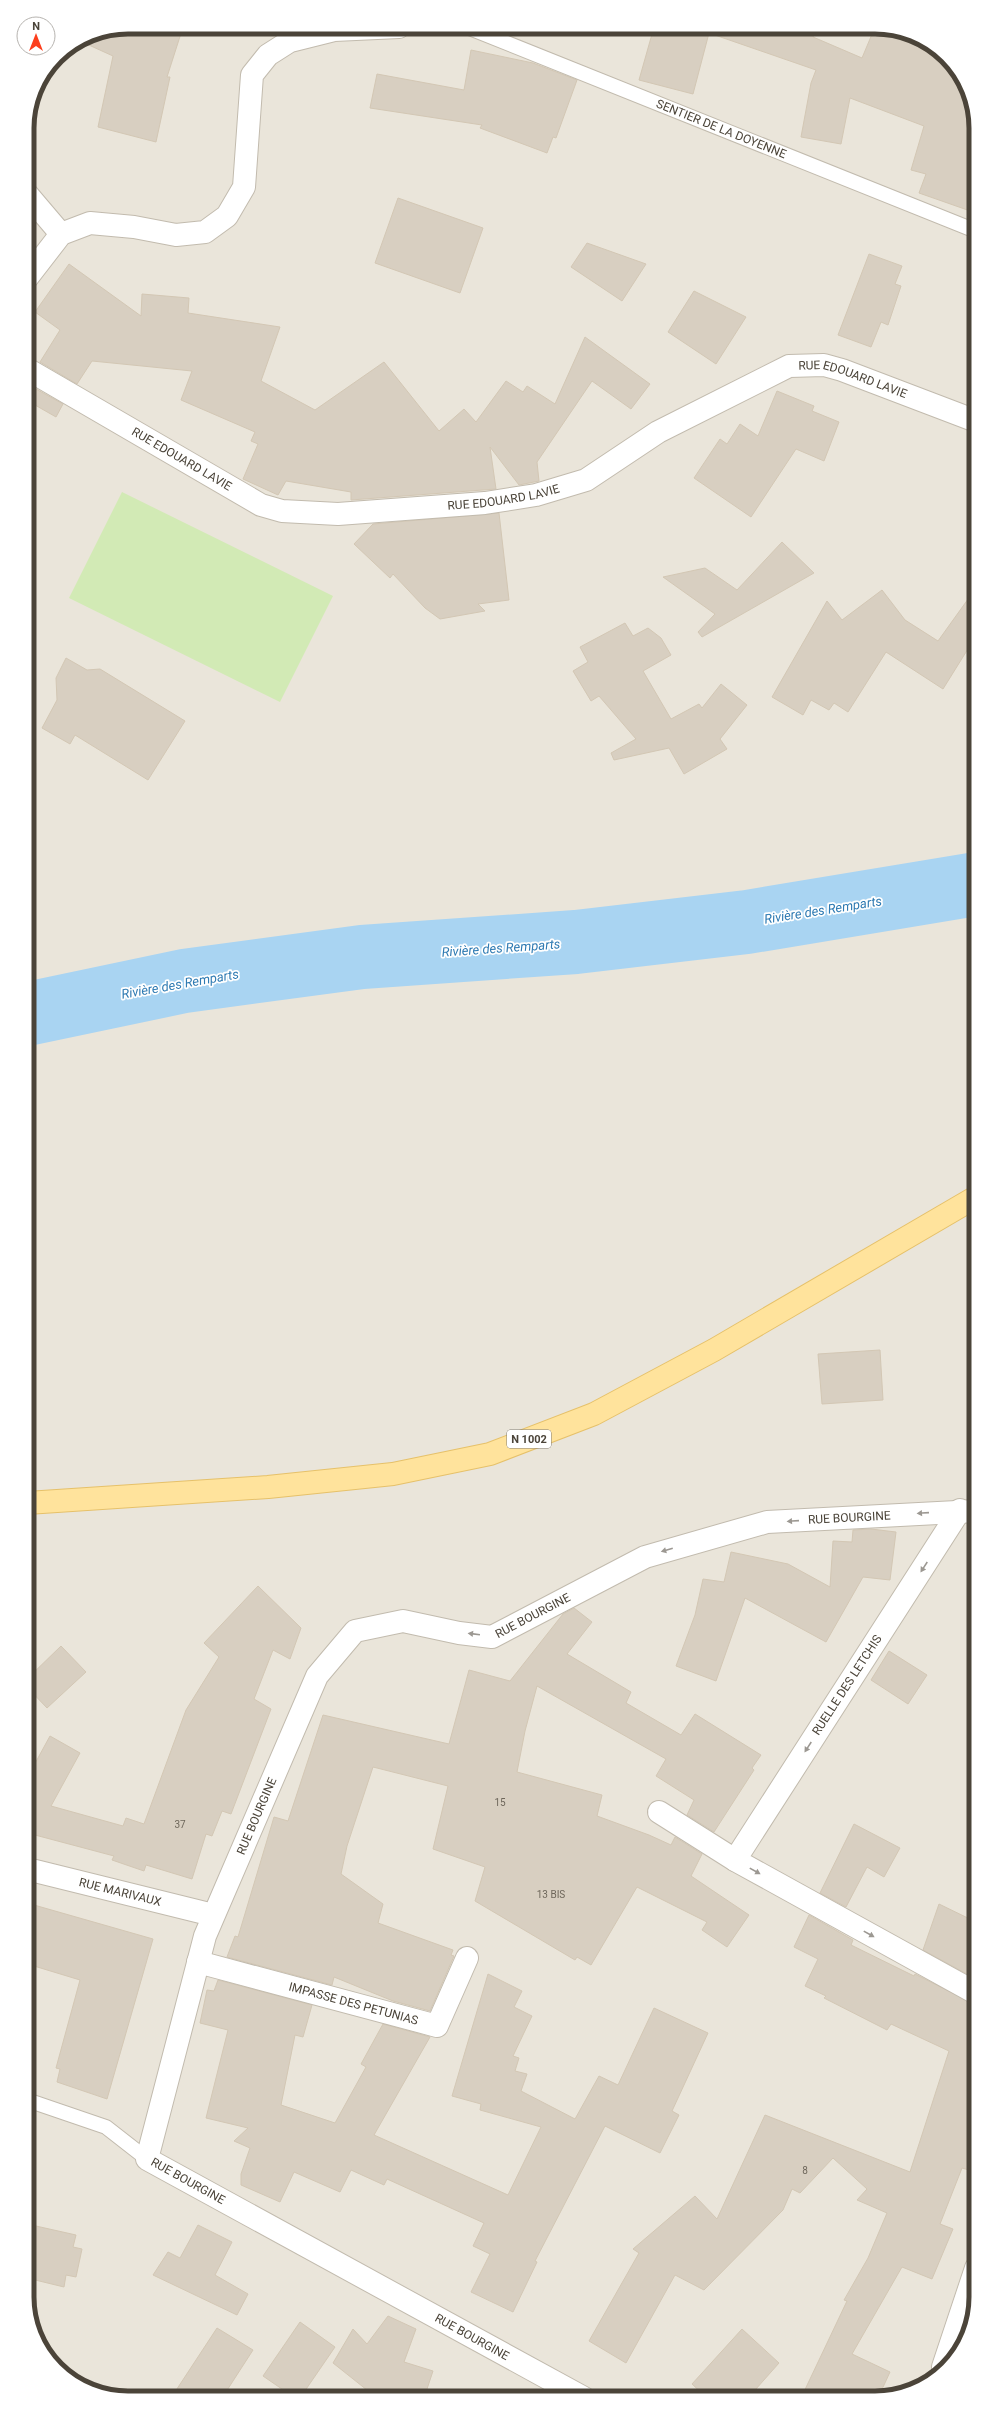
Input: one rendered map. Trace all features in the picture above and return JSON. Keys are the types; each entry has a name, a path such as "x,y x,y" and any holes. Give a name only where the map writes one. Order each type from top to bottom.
{"main road":[{"name":"N 1002","path":"34,1503 268,1487 377,1475 490,1454 594,1414 714,1350 969,1202"}],"street":[{"path":"34,269 61,234 90,223 134,227 176,235 205,232 227,216 244,188 252,75 268,55 290,41 318,34"},
{"path":"34,202 61,234"},
{"name":"RUE EDOUARD LAVIE","path":"34,374 261,505 282,511 308,514 338,514 485,503 536,495 586,480 658,432 789,366 824,365 842,370 969,418"},
{"name":"RUELLE DES LETCHIS","path":"735,1860 968,1511"},
{"name":"RUE BOURGINE","path":"571,2391 147,2159 205,1936 317,1676 355,1631 403,1621 492,1637 645,1557 767,1522 968,1511"},
{"path":"660,1812 735,1860 969,1989"},
{"name":"RUE MARIVAUX","path":"34,1871 214,1915"},
{"name":"IMPASSE DES PETUNIAS","path":"198,1962 437,2026 467,1958"},
{"path":"958,2341 969,2296"}],"lane":[{"name":"SENTIER DE LA DOYENNE","path":"485,34 969,227"},
{"path":"34,2102 106,2126 147,2159"}],"shaded area":[{"path":"121,34 882,34 900,37 911,41 932,53 942,61 950,71 964,97 969,121 969,2304 964,2328 950,2354 937,2368 906,2386 882,2391 121,2391 97,2386 71,2372 57,2359 39,2328 34,2304 34,121 41,92 61,61 71,53 92,41"}],"green space":[{"path":"122,492 333,596 280,702 69,598"}],"building":[{"path":"121,34 181,34 167,77 170,77 156,142 98,127 113,56 87,44 97,39"},
{"path":"652,34 709,34 693,94 639,80"},
{"path":"712,34 814,34 813,37 862,58 872,34 882,34 900,37 911,41 932,53 942,61 950,71 962,92 967,109 969,121 969,211 919,193 926,174 911,170 924,126 850,98 841,144 801,137 811,83 816,70"},
{"path":"471,50 533,63 577,80 556,138 553,137 547,153 480,128 482,125 370,108 377,74 464,90"},
{"path":"398,198 483,228 460,293 375,263"},
{"path":"587,243 646,264 622,301 571,267"},
{"path":"869,254 902,266 895,284 901,286 888,325 881,322 871,347 838,335"},
{"path":"69,264 141,316 142,294 189,298 188,313 280,327 261,381 315,410 384,362 439,431 464,409 476,422 506,381 523,392 527,386 555,404 585,337 650,384 631,409 592,381 537,462 539,481 519,485 490,447 496,489 351,500 351,492 286,481 278,495 243,479 258,444 251,441 255,432 181,400 192,371 92,361 77,384 40,362 60,330 35,312"},
{"path":"694,291 746,317 716,364 668,332"},
{"path":"36,389 63,404 56,417 34,404 34,392"},
{"path":"777,391 814,406 812,411 839,422 824,461 796,449 751,517 694,478 720,439 727,444 740,424 758,436"},
{"path":"499,513 509,600 478,604 485,611 440,619 425,608 393,574 390,578 354,544 373,524"},
{"path":"782,542 814,573 702,637 698,632 715,614 663,577 705,568 737,590"},
{"path":"882,590 905,620 938,641 969,598 969,647 943,689 886,652 848,712 834,703 829,710 811,700 803,715 772,697 827,601 842,620"},
{"path":"625,623 633,636 648,628 661,638 671,655 643,671 671,719 699,704 702,708 721,684 747,705 720,739 727,749 684,774 669,748 614,760 611,753 636,739 599,696 591,701 573,671 588,662 580,647"},
{"path":"66,658 87,670 100,669 185,721 148,780 75,735 70,744 42,728 57,700 56,678"},
{"path":"880,1350 883,1400 822,1404 818,1354"},
{"path":"871,1529 896,1532 890,1580 863,1577 826,1642 745,1598 716,1681 676,1666 695,1615 703,1579 724,1582 731,1552 788,1564 830,1587 833,1541 852,1542 853,1530"},
{"path":"258,1586 301,1628 290,1659 273,1650 254,1699 271,1709 231,1814 222,1811 212,1836 206,1834 192,1879 146,1865 144,1871 112,1860 114,1856 35,1835 34,1837 34,1765 50,1736 80,1753 51,1806 123,1826 126,1818 144,1824 186,1710 219,1657 204,1643"},
{"path":"574,1608 592,1622 567,1654 631,1692 626,1703 681,1735 695,1714 761,1755 752,1768 754,1770 714,1832 687,1815 694,1800 656,1776 666,1759 537,1686 525,1731 517,1772 602,1795 597,1816 649,1835 671,1845 675,1837 702,1854 691,1876 749,1915 727,1947 702,1930 707,1922 637,1887 591,1965 577,1957 575,1960 475,1901 485,1867 433,1849 448,1786 373,1767 347,1846 341,1874 383,1904 378,1923 453,1950 451,1955 454,1956 430,2011 393,2001 334,1977 332,1985 227,1957 235,1936 238,1937 274,1817 288,1821 323,1715 449,1744 469,1670 510,1681 563,1614"},
{"path":"61,1646 86,1672 47,1708 34,1694 34,1672"},
{"path":"889,1651 927,1675 908,1704 871,1680"},
{"path":"854,1824 900,1848 884,1877 867,1867 846,1907 820,1893"},
{"path":"939,1904 969,1919 969,1975 923,1950"},
{"path":"34,1905 153,1939 107,2099 57,2082 60,2069 56,2068 80,1980 34,1966"},
{"path":"809,1915 853,1940 851,1945 914,1976 915,1974 969,2001 969,2170 962,2168 940,2224 953,2229 932,2279 902,2267 852,2354 890,2372 881,2391 804,2391 847,2301 844,2300 868,2258 887,2213 857,2200 867,2189 833,2158 800,2193 792,2189 783,2210 704,2290 675,2275 626,2363 589,2341 639,2253 633,2249 695,2196 717,2219 765,2115 910,2172 949,2051 891,2024 887,2030 824,1998 826,1996 805,1986 818,1959 794,1947"},
{"path":"488,1974 522,1991 514,2007 532,2016 513,2056 519,2058 515,2071 527,2074 521,2091 575,2119 599,2076 618,2085 654,2008 708,2033 672,2111 679,2115 660,2153 605,2126 535,2261 537,2262 513,2312 471,2292 490,2254 473,2246 484,2223 387,2179 384,2185 351,2170 340,2192 294,2172 280,2202 241,2185 241,2174 250,2148 234,2141 248,2128 206,2118 228,2030 200,2023 207,1990 214,1991 218,1980 312,2005 303,2037 295,2035 281,2105 335,2123 366,2067 361,2064 383,2024 430,2037 374,2135 508,2195 541,2127 480,2110 481,2104 452,2096"},
{"path":"198,2225 232,2242 215,2275 248,2294 237,2315 153,2275 168,2252 180,2258"},
{"path":"34,2226 76,2235 73,2247 82,2249 76,2277 66,2275 64,2287 34,2280"},
{"path":"388,2316 416,2329 404,2362 433,2371 426,2391 368,2391 333,2363 353,2329 367,2344"},
{"path":"300,2322 335,2347 305,2391 285,2391 263,2376"},
{"path":"217,2328 253,2350 227,2391 176,2391"},
{"path":"742,2329 779,2363 754,2391 700,2391 692,2384"}],"waterway":[{"name":"Rivière des Remparts","path":"34,1013 184,981 362,957 576,942 747,922 969,885"}]}
